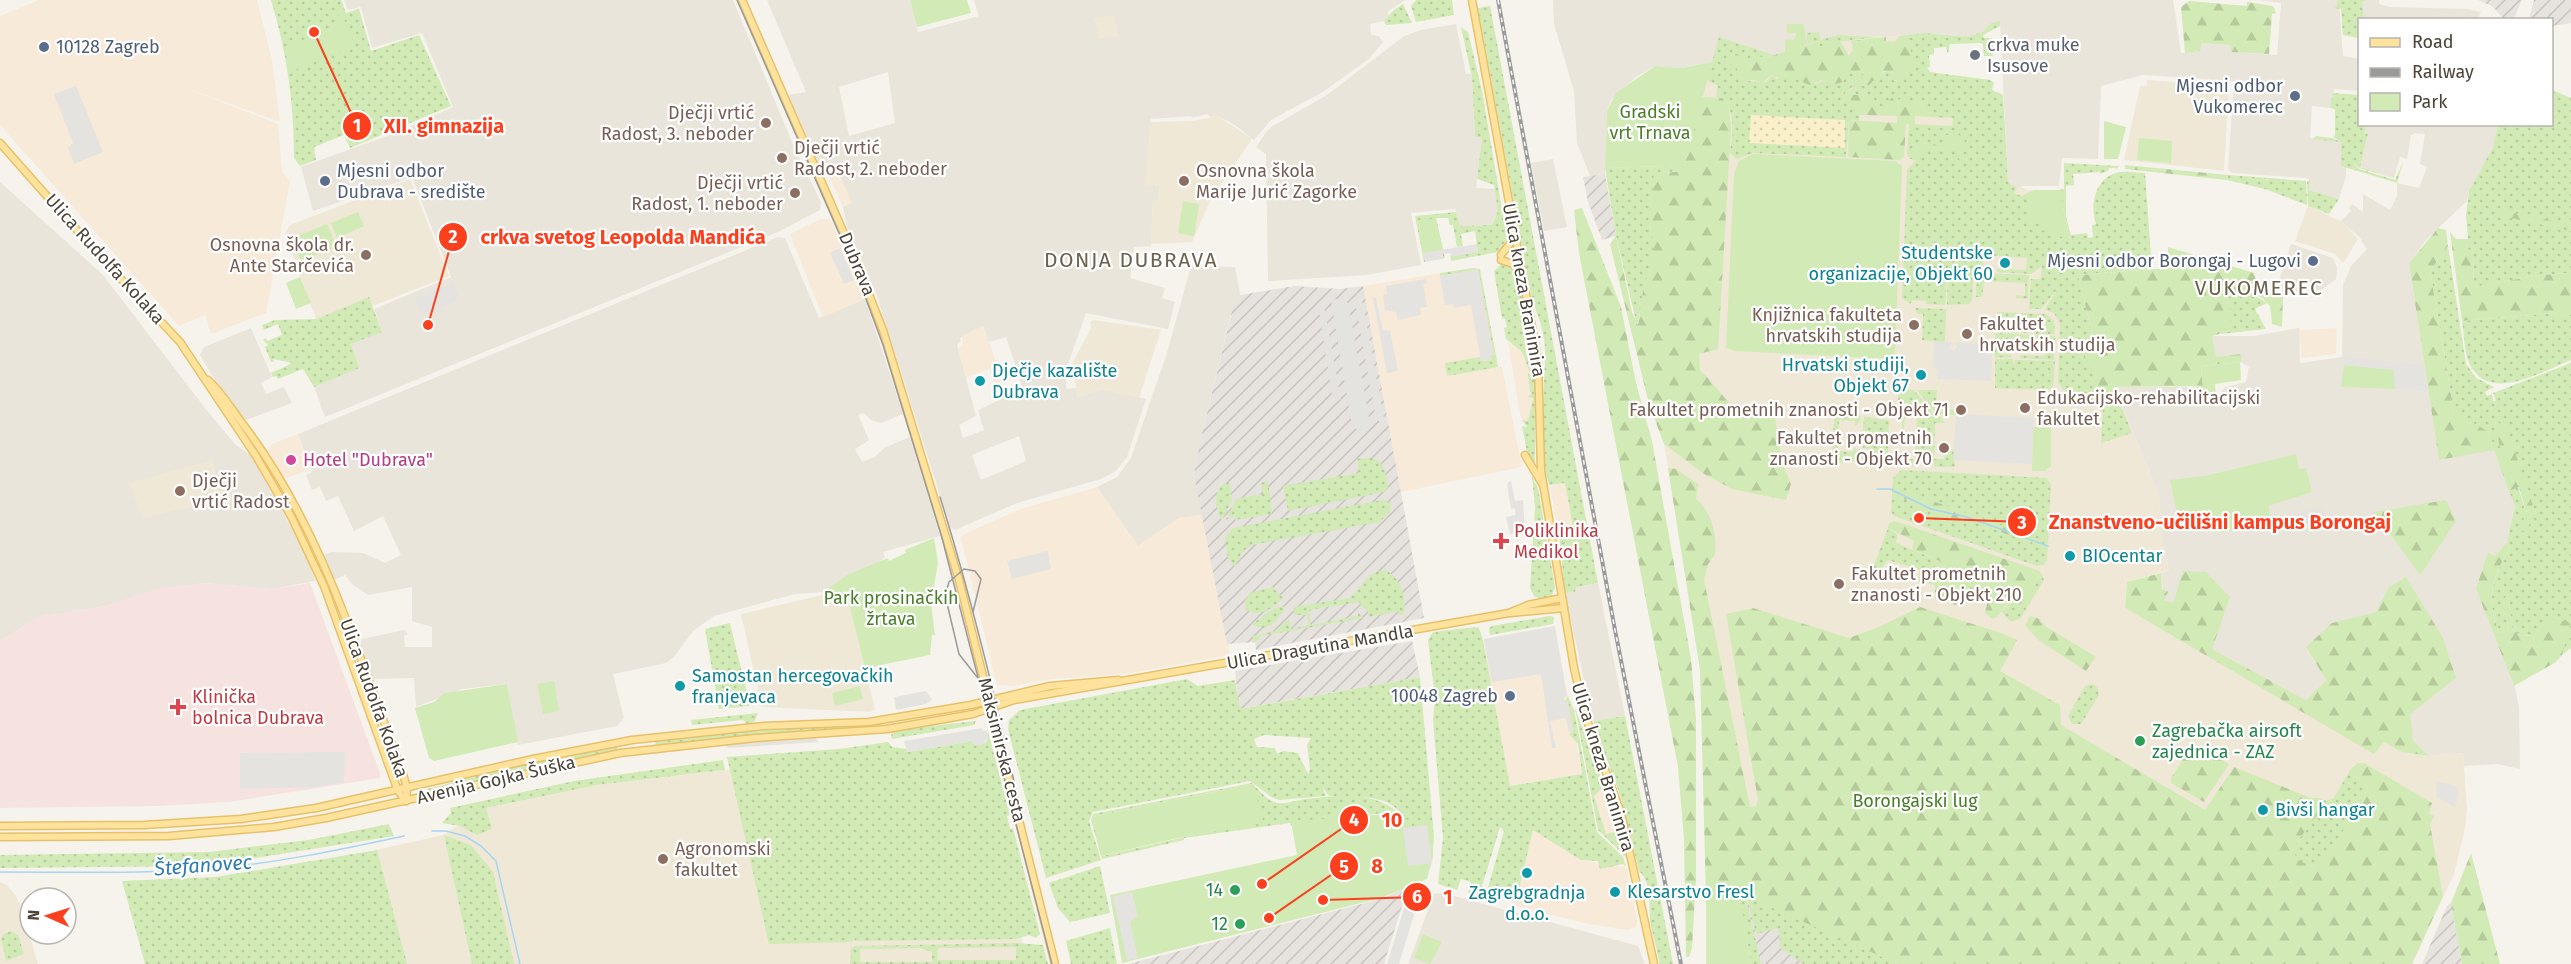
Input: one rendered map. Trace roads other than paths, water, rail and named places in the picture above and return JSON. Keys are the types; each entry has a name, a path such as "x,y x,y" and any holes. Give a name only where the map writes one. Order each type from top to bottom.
{"main road":[{"name":"Dubrava","path":"741,0 866,283 947,537"},
{"name":"Ulica kneza Branimira","path":"1472,0 1539,369 1539,453 1543,486 1578,689 1621,813 1654,964"},
{"name":"Ulica Rudolfa Kolaka","path":"0,143 106,263 158,316 258,445 290,496 319,551 407,788 406,801"},
{"path":"1515,237 1501,258 1513,264 1522,274"},
{"name":"Ulica Rudolfa Kolaka","path":"205,378 276,489 307,547 324,586 398,790 406,801"},
{"path":"1525,455 1543,486"},
{"name":"Maksimirska cesta","path":"947,537 1055,964"},
{"name":"Ulica Dragutina Mandla","path":"991,708 1014,700 1509,613 1531,604 1562,598"},
{"name":"Ulica Dragutina Mandla","path":"1509,613 1526,614 1563,608"},
{"name":"Ulica Dragutina Mandla","path":"990,700 1064,684 1131,680"},
{"name":"Avenija Gojka Šuška","path":"0,826 144,825 242,819 316,808 533,759 653,737 764,726 873,722 990,700"},
{"name":"Avenija Gojka Šuška","path":"0,837 169,836 241,831 326,818 620,753 755,738 881,729 973,714 991,708"}],"waterway":[{"path":"1877,489 1890,489 1931,509 1967,517 2048,546"},
{"name":"Štefanovec","path":"432,831 446,831 465,836 481,846 496,861 520,964"},
{"name":"Štefanovec","path":"0,872 180,871 231,867 281,860 404,836"}],"tram line":[{"path":"737,0 856,272 883,345 942,538 1052,964"},
{"path":"940,497 982,647 1018,799"},
{"path":"973,612 981,579 975,571 964,569 949,582 945,595 959,654 977,677"}],"railway":[{"path":"1498,0 1615,630 1681,964"}],"place":[{"name":"XII. gimnazija","path":"314,32"},
{"name":"10128 Zagreb","path":"44,47"},
{"name":"crkva muke Isusove","path":"1975,55"},
{"name":"Mjesni odbor Vukomerec","path":"2295,96"},
{"name":"Dječji vrtić Radost, 3. neboder","path":"766,123"},
{"name":"Dječji vrtić Radost, 2. neboder","path":"782,158"},
{"name":"Mjesni odbor Dubrava - središte","path":"325,181"},
{"name":"Osnovna škola Marije Jurić Zagorke","path":"1184,181"},
{"name":"Dječji vrtić Radost, 1. neboder","path":"795,193"},
{"name":"Osnovna škola dr. Ante Starčevića","path":"366,255"},
{"name":"Mjesni odbor Borongaj - Lugovi","path":"2313,261"},
{"name":"Studentske organizacije, Objekt 60","path":"2005,263"},
{"name":"crkva svetog Leopolda Mandića","path":"428,325"},
{"name":"Knjižnica fakulteta hrvatskih studija","path":"1914,325"},
{"name":"Fakultet hrvatskih studija","path":"1967,334"},
{"name":"Hrvatski studiji, Objekt 67","path":"1921,375"},
{"name":"Dječje kazalište Dubrava","path":"980,381"},
{"name":"Edukacijsko-rehabilitacijski fakultet","path":"2025,408"},
{"name":"Fakultet prometnih znanosti - Objekt 71","path":"1961,410"},
{"name":"Fakultet prometnih znanosti - Objekt 70","path":"1944,448"},
{"name":"Hotel \"Dubrava\"","path":"291,460"},
{"name":"Dječji vrtić Radost","path":"180,491"},
{"name":"Znanstveno-učilišni kampus Borongaj","path":"1919,518"},
{"name":"Poliklinika Medikol","path":"1501,541"},
{"name":"BIOcentar","path":"2070,556"},
{"name":"Fakultet prometnih znanosti - Objekt 210","path":"1839,584"},
{"name":"Samostan hercegovačkih franjevaca","path":"680,686"},
{"name":"10048 Zagreb","path":"1510,696"},
{"name":"Klinička bolnica Dubrava","path":"178,707"},
{"name":"Zagrebačka airsoft zajednica - ZAZ","path":"2140,741"},
{"name":"Bivši hangar","path":"2263,810"},
{"name":"Agronomski fakultet","path":"663,859"},
{"name":"Zagrebgradnja d.o.o.","path":"1527,873"},
{"name":"10","path":"1262,884"},
{"name":"14","path":"1235,890"},
{"name":"Klesarstvo Fresl","path":"1615,892"},
{"name":"1","path":"1323,900"},
{"name":"8","path":"1269,918"},
{"name":"12","path":"1240,924"}],"district":[{"name":"DONJA DUBRAVA","path":"1131,260"},
{"name":"VUKOMEREC","path":"2259,288"}],"park label":[{"name":"Gradski vrt Trnava","path":"1650,122"},
{"name":"Park prosinačkih žrtava","path":"891,608"},
{"name":"Borongajski lug","path":"1915,801"}]}
